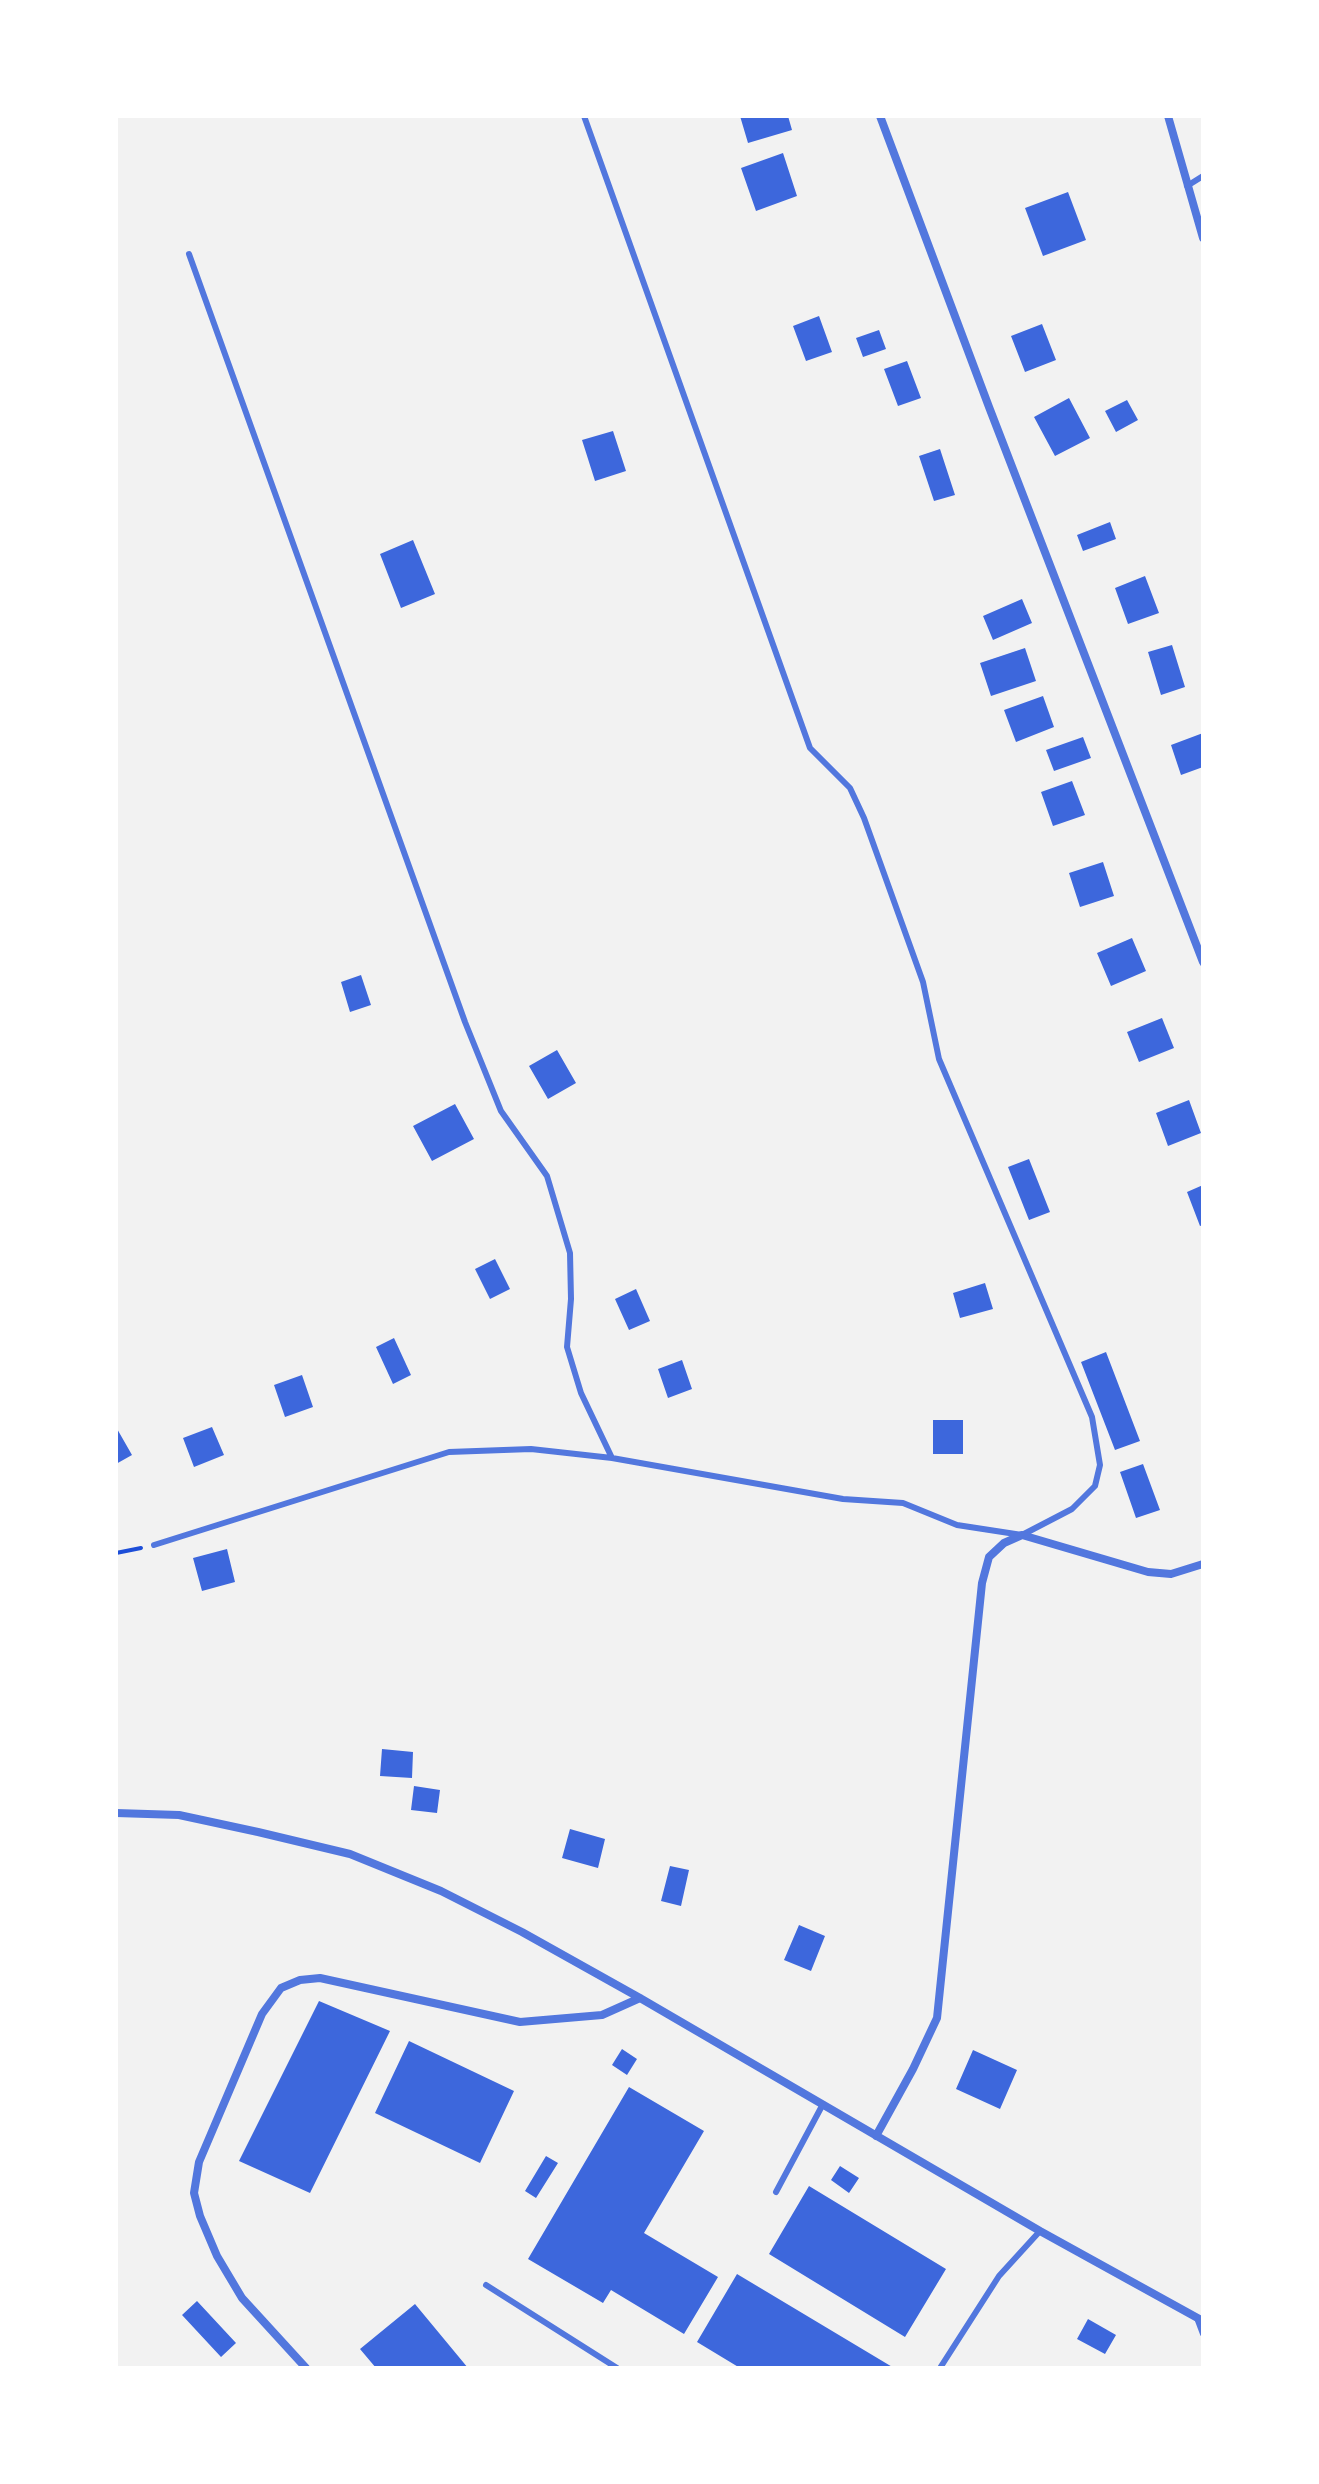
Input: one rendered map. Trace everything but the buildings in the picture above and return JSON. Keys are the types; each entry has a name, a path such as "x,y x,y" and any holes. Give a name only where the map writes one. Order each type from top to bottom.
{"street":[{"path":"880,116 994,422 1203,962"},
{"path":"1168,116 1203,238"},
{"path":"876,2136 937,2018 982,1583 989,1557 1004,1543 1022,1535 1148,1572 1171,1574 1203,1564"},
{"path":"116,1813 179,1815 350,1854 441,1891 640,1998 1040,2231 1200,2319"},
{"path":"306,2368 242,2298 217,2256 194,2193 199,2162 262,2014 281,1988 300,1980 320,1978 520,2022 602,2015 640,1998"}],"lane":[{"path":"154,1545 449,1452 531,1449 612,1458 828,1496 903,1503 957,1525 1022,1535 1072,1509 1095,1486 1100,1465 1092,1417 939,1059 923,982 864,818 850,788 810,748 584,116"},
{"path":"1187,186 1203,176"},
{"path":"189,254 465,1022 501,1111 547,1176 570,1253 571,1299 567,1347 581,1393 612,1458"},
{"path":"776,2192 823,2104"},
{"path":"940,2368 999,2276 1040,2231"},
{"path":"486,2285 617,2368"},
{"path":"1200,2319 1203,2334"}],"path":[{"path":"116,1553 154,1545"}]}
